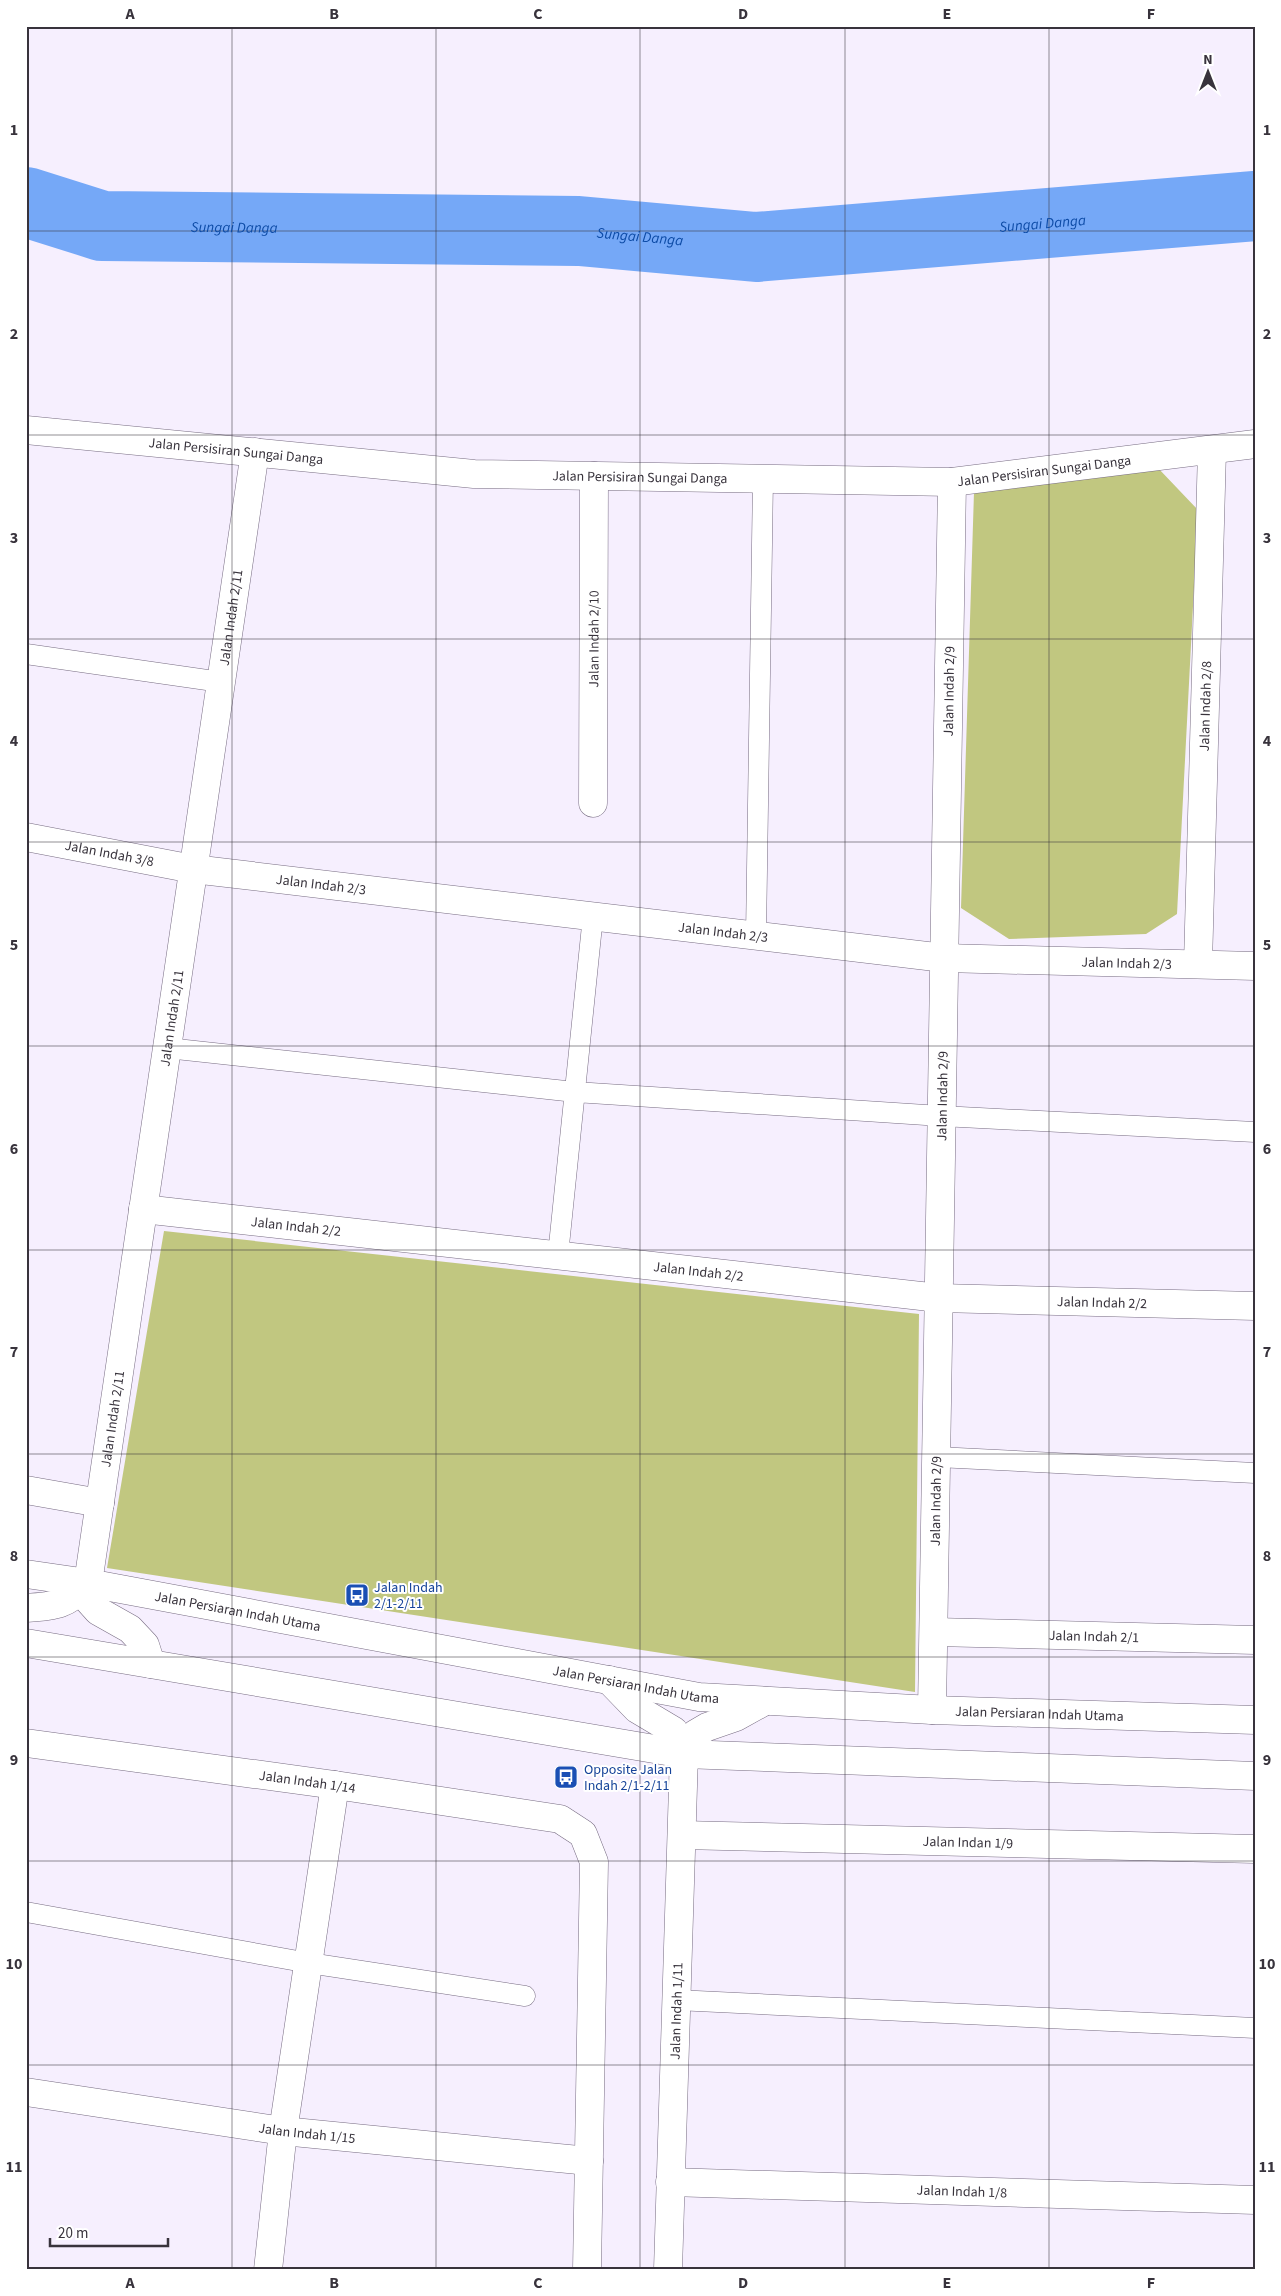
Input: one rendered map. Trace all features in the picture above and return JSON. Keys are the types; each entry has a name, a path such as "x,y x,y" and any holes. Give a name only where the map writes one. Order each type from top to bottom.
{"street":[{"name":"Jalan Persisiran Sungai Danga","path":"26,430 474,474 952,482 1255,444"},
{"name":"Jalan Indah 2/8","path":"1198,964 1212,450"},
{"name":"Jalan Indah 2/11","path":"88,1583 255,452"},
{"name":"Jalan Indah 2/10","path":"593,803 594,476"},
{"name":"Jalan Indah 2/9","path":"932,1710 952,482"},
{"name":"Jalan Indah 3/8","path":"26,837 194,869"},
{"name":"Jalan Indah 2/3","path":"194,869 944,958 1255,966"},
{"name":"Jalan Indah 2/2","path":"143,1209 938,1298 1255,1306"},
{"path":"26,1490 100,1503"},
{"name":"Jalan Persiaran Indah Utama","path":"26,1574 88,1583 699,1697 932,1710 1255,1720"},
{"path":"26,1608 63,1603 74,1598 88,1583"},
{"path":"88,1583 89,1601 98,1611 130,1629 145,1645 151,1664"},
{"name":"Jalan Indah 2/1","path":"934,1632 1255,1640"},
{"path":"26,1642 684,1754 1255,1776"},
{"path":"609,1680 637,1709 674,1731 684,1754"},
{"path":"684,1754 694,1734 707,1727 736,1717 765,1701"},
{"name":"Jalan Indah 1/14","path":"26,1743 335,1785 560,1819 583,1834 594,1862 589,2161"},
{"name":"Jalan Indah 1/11","path":"668,2270 684,1754"},
{"path":"268,2270 283,2131 335,1785"},
{"name":"Jalan Indan 1/9","path":"682,1835 1255,1849"},
{"name":"Jalan Indah 1/15","path":"26,2092 283,2131 589,2161"},
{"path":"586,2270 589,2161"},
{"name":"Jalan Indah 1/8","path":"670,2182 1255,2200"}],"lane":[{"path":"756,935 763,479"},
{"path":"26,654 221,682"},
{"path":"558,1255 593,916"},
{"path":"167,1048 575,1092 941,1116 1255,1132"},
{"path":"937,1457 1255,1473"},
{"path":"26,1912 309,1963 525,1996"},
{"path":"676,2000 1255,2028"}],"green space":[{"path":"1158,468 1198,510 1177,914 1146,934 1009,939 961,908 974,492"},
{"path":"164,1231 919,1314 915,1692 107,1568"}],"waterway":[{"name":"Sungai Danga","path":"26,202 102,226 579,231 756,247 1255,206"}],"place":[{"name":"Jalan Indah 2/1-2/11","path":"357,1595"},
{"name":"Opposite Jalan Indah 2/1-2/11","path":"566,1777"}]}
